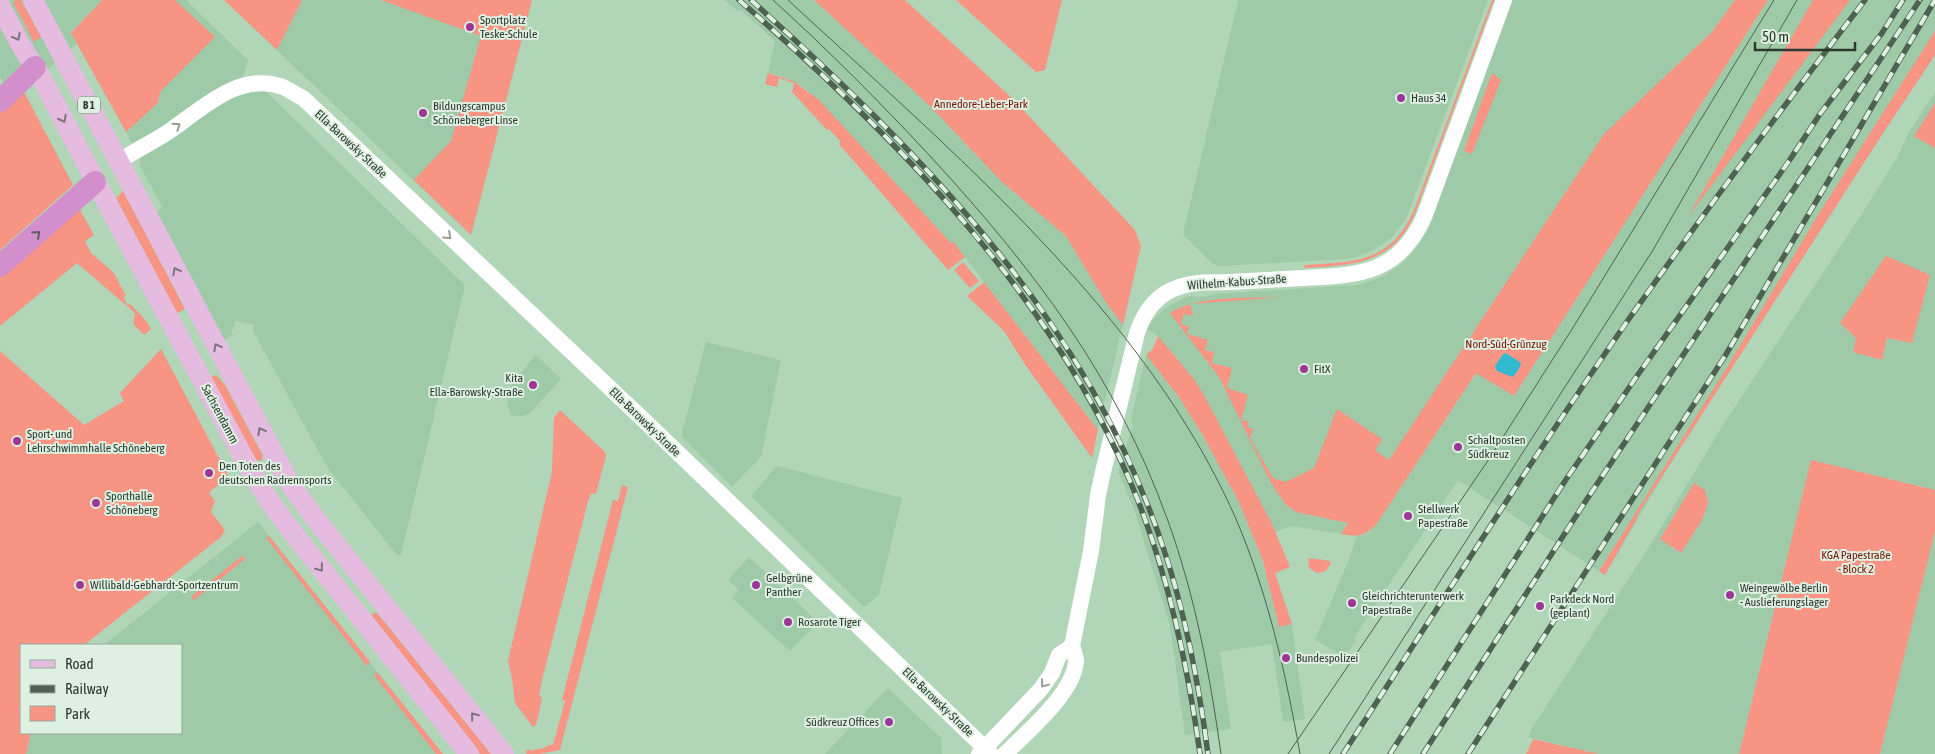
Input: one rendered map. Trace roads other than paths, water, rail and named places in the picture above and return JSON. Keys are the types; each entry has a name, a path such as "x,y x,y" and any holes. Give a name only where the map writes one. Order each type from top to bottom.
{"highway":[{"path":"0,101 52,67"},
{"path":"0,266 95,182"}],"main road":[{"name":"Sachsendamm","path":"33,0 52,67 95,182 253,475 290,530 470,754"},
{"name":"Sachsendamm","path":"0,6 22,47 52,67 115,155 295,492 504,754"},
{"path":"95,182 115,155"},
{"path":"174,327 199,314"},
{"path":"253,475 277,461"}],"street":[{"name":"Wilhelm-Kabus-Straße","path":"1006,754 1052,706 1065,689 1076,660 1072,646 1091,551 1102,472 1137,332 1146,313 1155,301 1181,286 1353,275 1380,266 1398,254 1413,237 1424,217 1504,0"},
{"name":"Ella-Barowsky-Straße","path":"115,155 132,152 168,132 240,85 255,83 272,84 283,87 303,98 660,437 985,752"},
{"path":"985,752 1041,688 1052,673 1059,655 1072,646"}],"water":[{"path":"1506,353 1521,363 1513,377 1497,371 1495,366 1503,354"}],"tram line":[{"path":"773,0 873,96 968,198 1037,282 1097,371 1147,468 1178,549 1194,607 1212,695 1221,754"},
{"path":"788,0 914,115 1039,238 1097,304 1151,372 1198,444 1236,519 1247,547 1258,576 1275,635 1289,694 1300,754"},
{"path":"1288,754 1487,462 1574,326 1774,0"},
{"path":"1329,754 1653,250 1797,0"}],"railway":[{"path":"739,0 854,105 909,161 962,220 1011,280 1056,344 1096,411 1130,481 1155,547 1182,649 1200,754"},
{"path":"751,0 879,120 939,183 995,248 1046,317 1092,389 1132,467 1172,575 1191,651 1208,754"},
{"path":"1343,754 1517,485 1624,326 1683,243 1865,0"},
{"path":"1390,754 1565,481 1820,114 1882,33 1903,0"},
{"path":"1423,754 1587,499 1920,0"},
{"path":"1468,754 1725,356 1935,0"}],"place":[{"name":"Sportplatz Teske-Schule","path":"470,27"},
{"name":"Haus 34","path":"1401,98"},
{"name":"Bildungscampus Schöneberger Linse","path":"423,113"},
{"name":"FitX","path":"1304,369"},
{"name":"Kita Ella-Barowsky-Straße","path":"533,385"},
{"name":"Sport- und Lehrschwimmhalle Schöneberg","path":"17,441"},
{"name":"Schaltposten Südkreuz","path":"1458,447"},
{"name":"Den Toten des deutschen Radrennsports","path":"209,473"},
{"name":"Sporthalle Schöneberg","path":"96,503"},
{"name":"Stellwerk Papestraße","path":"1408,516"},
{"name":"Willibald-Gebhardt-Sportzentrum","path":"80,585"},
{"name":"Gelbgrüne Panther","path":"756,585"},
{"name":"Weingewölbe Berlin - Auslieferungslager","path":"1730,595"},
{"name":"Gleichrichterunterwerk Papestraße","path":"1352,603"},
{"name":"Parkdeck Nord (geplant)","path":"1540,606"},
{"name":"Rosarote Tiger","path":"788,622"},
{"name":"Bundespolizei","path":"1286,658"},
{"name":"Südkreuz Offices","path":"889,722"}],"park label":[{"name":"Annedore-Leber-Park","path":"981,104"},
{"name":"Nord-Süd-Grünzug","path":"1506,344"},
{"name":"KGA Papestraße - Block 2","path":"1856,562"}]}
